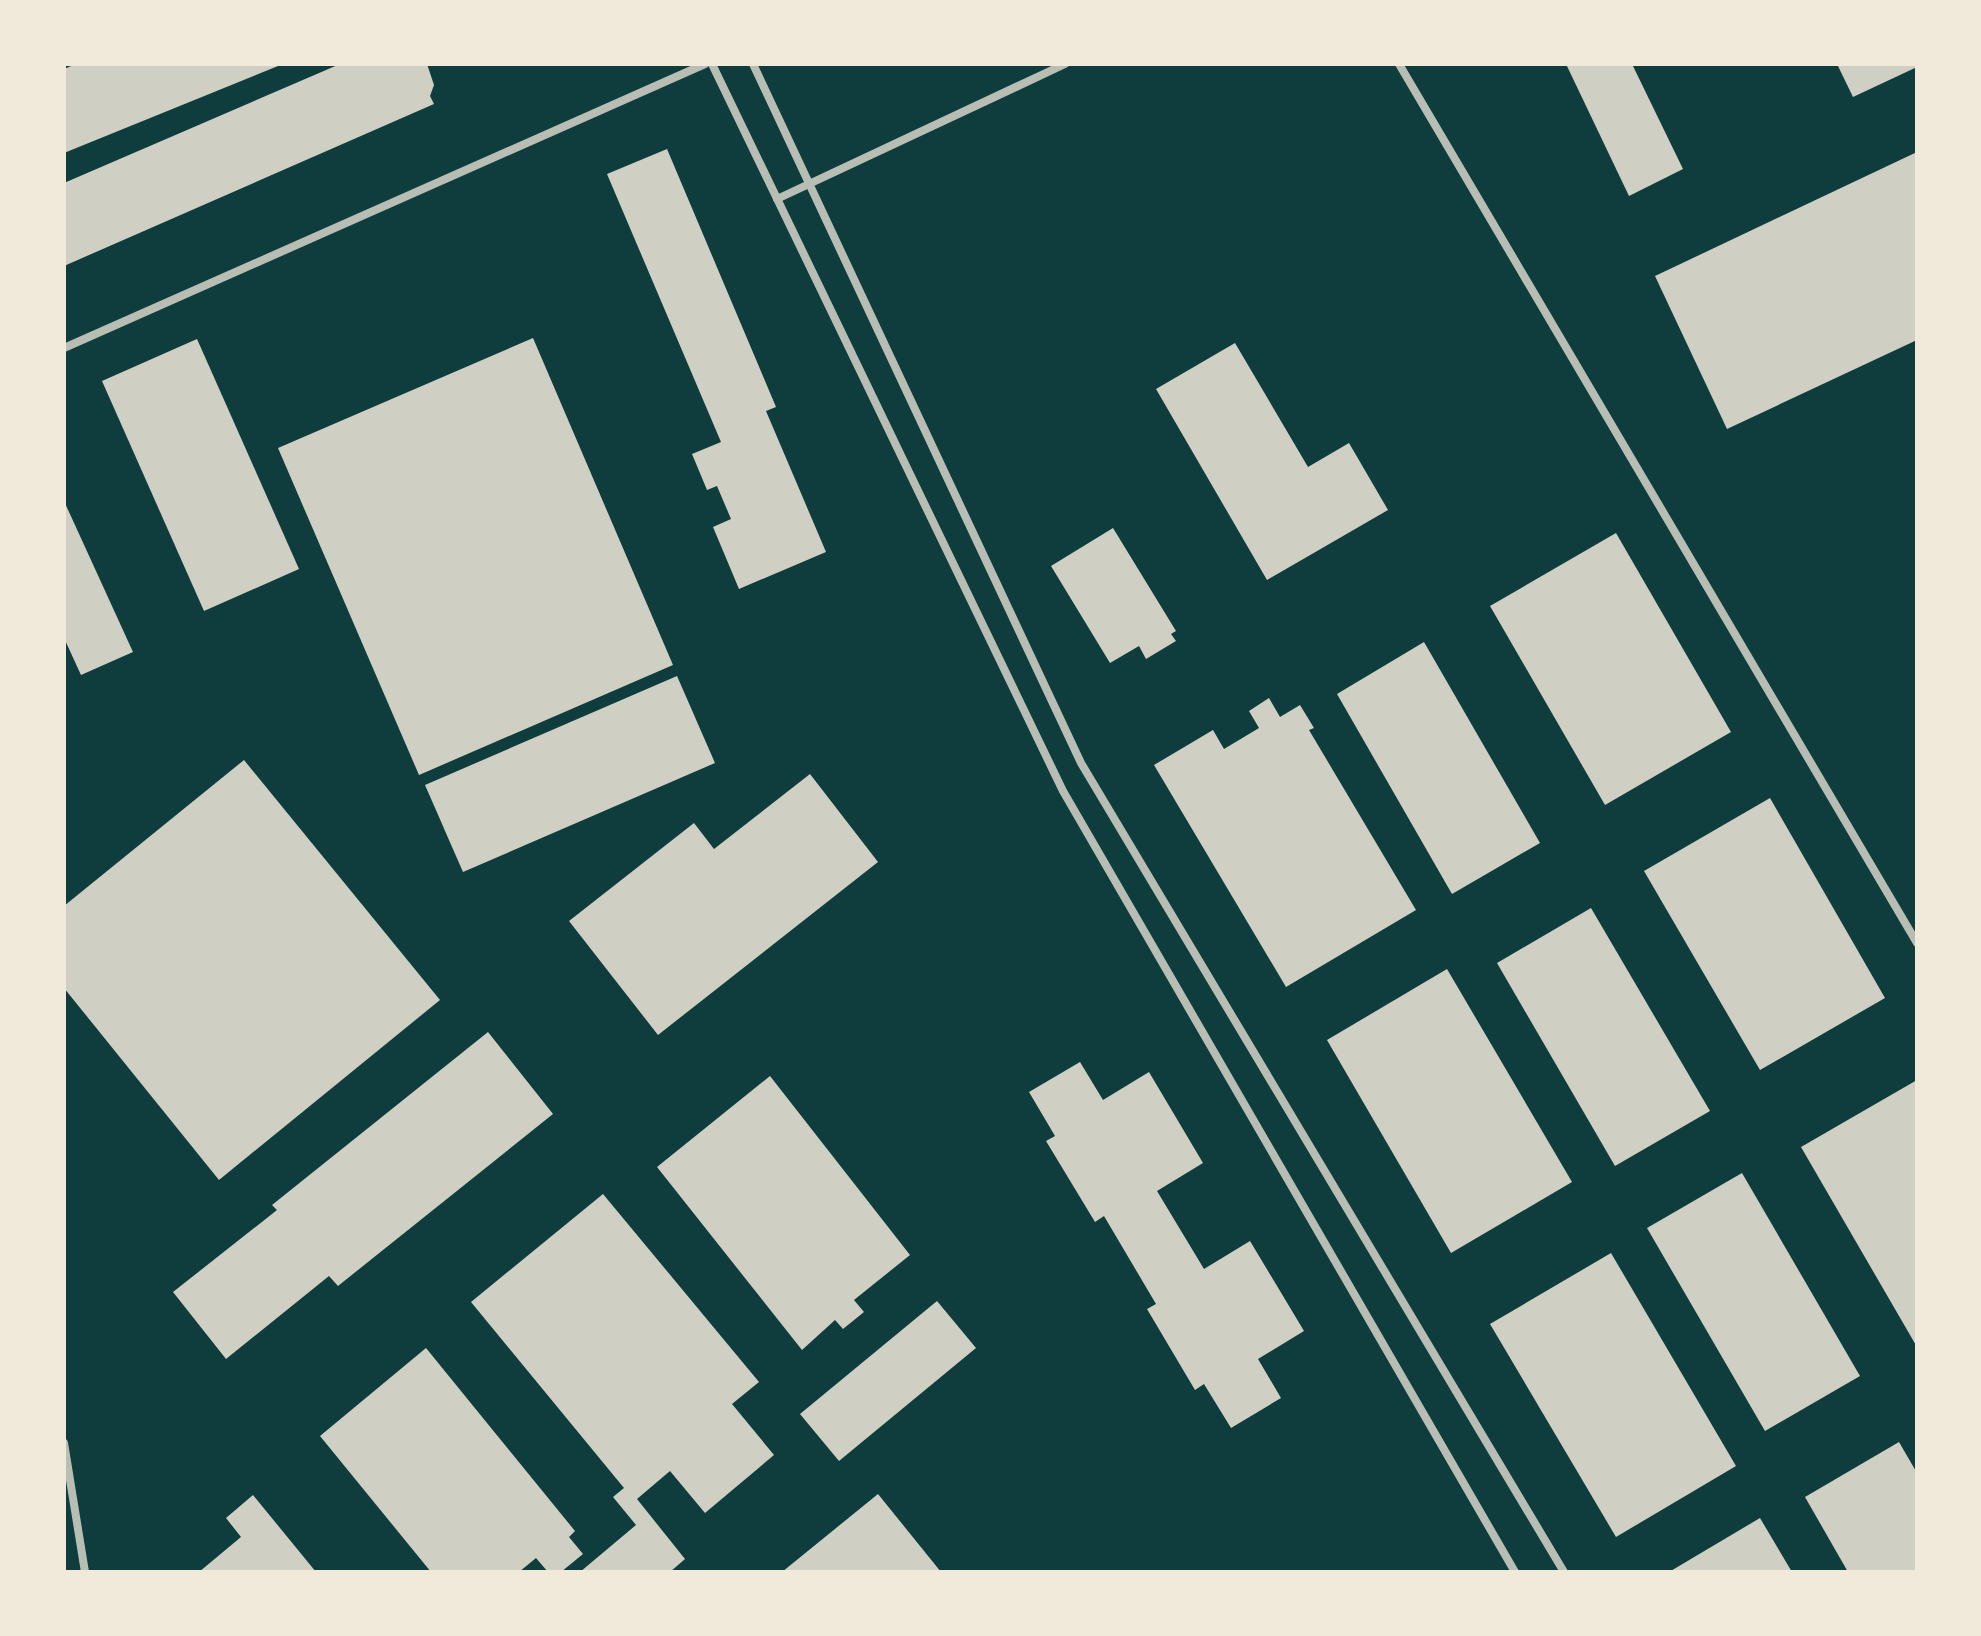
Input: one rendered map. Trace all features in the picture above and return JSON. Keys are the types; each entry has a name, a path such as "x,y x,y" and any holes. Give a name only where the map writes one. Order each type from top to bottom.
{"street":[{"path":"64,348 705,64"},
{"path":"712,64 1063,791 1515,1572"},
{"path":"753,64 1081,763 1564,1572"},
{"path":"777,199 1065,64"},
{"path":"1399,64 1917,943"},
{"path":"64,1443 85,1572"}],"building":[{"path":"76,64 283,64 64,153 64,69"},
{"path":"340,64 427,64 434,85 430,96 434,104 64,266 64,183"},
{"path":"1566,64 1632,64 1683,169 1629,196"},
{"path":"1837,64 1917,64 1917,67 1853,97"},
{"path":"667,149 776,407 766,411 826,552 739,589 713,527 731,519 717,486 707,490 692,454 721,442 607,174"},
{"path":"1917,152 1917,340 1727,429 1655,276"},
{"path":"533,338 673,665 419,775 278,448"},
{"path":"197,339 299,569 204,611 102,381"},
{"path":"1235,343 1308,467 1349,443 1388,510 1267,580 1156,389"},
{"path":"64,501 133,652 81,675 64,638"},
{"path":"1113,528 1176,631 1171,634 1176,641 1146,659 1139,646 1110,663 1051,566"},
{"path":"1616,533 1731,732 1605,805 1490,606"},
{"path":"1424,642 1540,843 1452,894 1337,694"},
{"path":"677,676 715,763 463,872 425,785"},
{"path":"1269,698 1280,717 1300,705 1314,728 1309,730 1416,910 1286,987 1154,765 1213,730 1224,749 1259,728 1249,711"},
{"path":"244,760 440,1000 219,1180 64,988 64,906"},
{"path":"810,774 878,862 658,1035 569,921 694,823 714,849"},
{"path":"1770,798 1885,998 1760,1070 1644,871"},
{"path":"1591,908 1710,1111 1615,1166 1497,963"},
{"path":"1447,969 1572,1182 1451,1253 1327,1040"},
{"path":"488,1032 553,1114 338,1286 329,1276 226,1359 173,1292 277,1210 272,1205"},
{"path":"1080,1062 1103,1100 1149,1072 1203,1163 1157,1191 1204,1269 1250,1241 1304,1331 1258,1359 1281,1398 1231,1428 1204,1384 1195,1390 1147,1309 1156,1304 1104,1216 1095,1222 1046,1141 1055,1136 1029,1092"},
{"path":"770,1076 910,1255 854,1300 864,1312 843,1329 835,1320 802,1350 657,1167"},
{"path":"1917,1080 1917,1347 1801,1147"},
{"path":"1742,1173 1860,1376 1765,1431 1647,1228"},
{"path":"603,1194 759,1382 732,1404 774,1455 705,1513 670,1471 637,1499 685,1559 670,1572 580,1572 636,1525 613,1497 624,1488 471,1302"},
{"path":"1611,1253 1736,1466 1616,1537 1490,1324"},
{"path":"937,1301 976,1348 839,1461 800,1414"},
{"path":"426,1348 575,1531 569,1537 583,1554 561,1572 548,1572 536,1558 519,1572 431,1572 320,1436"},
{"path":"1899,1442 1917,1473 1917,1572 1848,1572 1805,1497"},
{"path":"878,1494 941,1572 782,1572"},
{"path":"253,1495 316,1572 199,1572 241,1537 226,1518"},
{"path":"1760,1518 1792,1572 1669,1572"}]}
